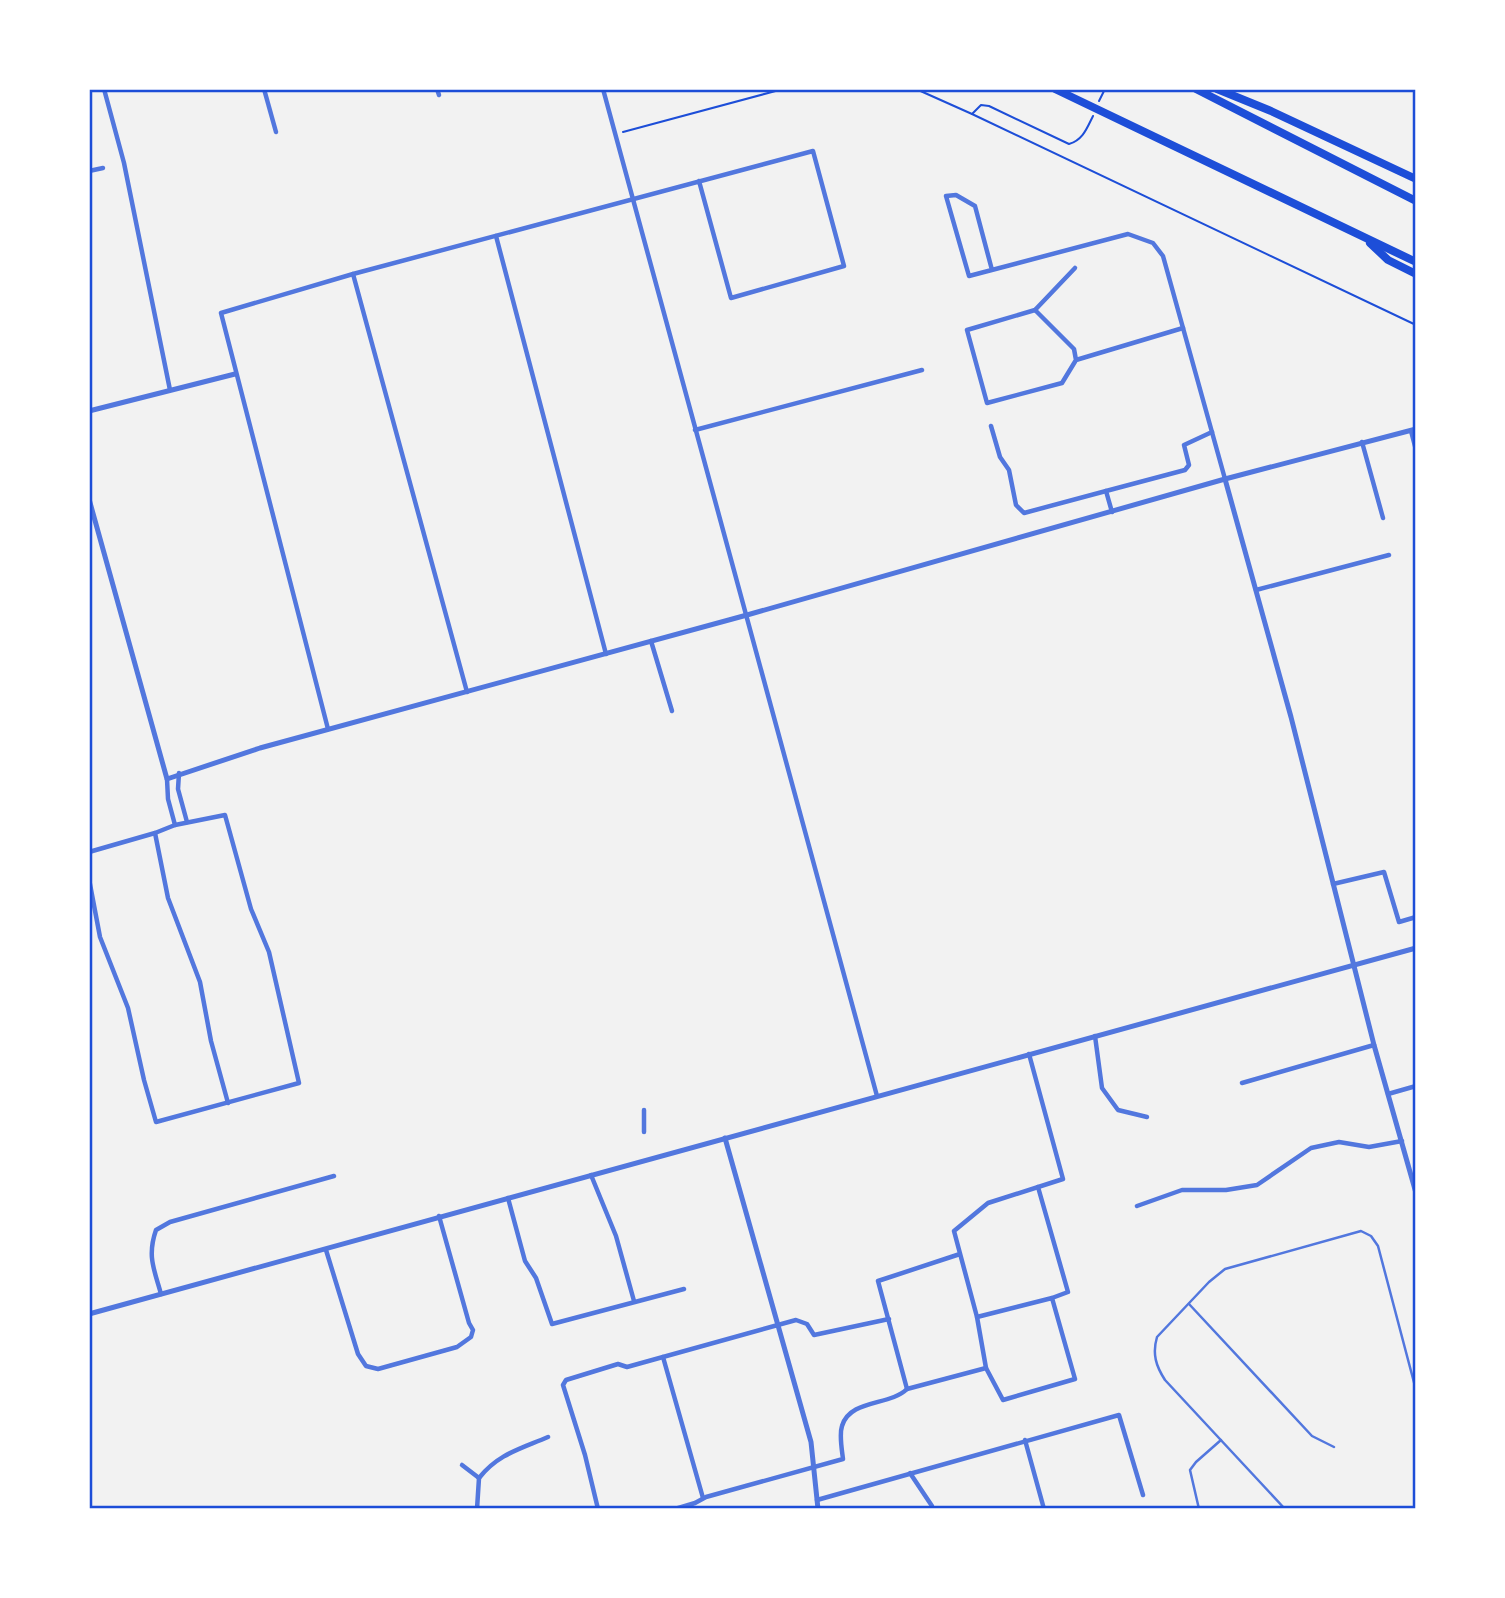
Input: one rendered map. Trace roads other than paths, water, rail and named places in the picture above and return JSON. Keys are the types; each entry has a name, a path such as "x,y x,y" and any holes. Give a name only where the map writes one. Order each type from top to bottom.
{"highway":[{"path":"1055,89 1416,261"},
{"path":"1196,89 1416,201"},
{"path":"1217,89 1416,179"},
{"path":"1365,238 1388,260 1416,274"}],"street":[{"path":"104,89 124,163 170,390"},
{"path":"264,89 276,132"},
{"path":"603,89 877,1096"},
{"path":"328,729 220,313 353,274 699,181 813,151 844,266 731,298 699,181"},
{"path":"89,172 103,168"},
{"path":"992,270 975,206 956,195 946,197 969,276 992,270 1128,234 1153,243 1163,256 1256,590 1374,1045 1416,1193"},
{"path":"496,236 606,653"},
{"path":"1035,310 1074,349 1076,360 1062,383 987,403 967,330 1035,310 1075,268"},
{"path":"353,274 467,691"},
{"path":"1076,360 1183,328"},
{"path":"695,430 922,370"},
{"path":"89,411 235,374"},
{"path":"991,426 1000,457 1009,470 1016,505 1024,513 1185,470 1189,465 1184,445 1212,432"},
{"path":"167,779 179,773 328,729 747,615 1362,442 1413,430 1416,450"},
{"path":"1362,442 1382,518"},
{"path":"1106,491 1112,512"},
{"path":"89,499 167,779 168,799 175,825"},
{"path":"1256,590 1389,555"},
{"path":"651,641 672,711"},
{"path":"179,773 178,789 187,822"},
{"path":"89,852 175,825 225,816 248,899 269,953 299,1083 156,1122 128,1008 100,937 89,879"},
{"path":"155,833 168,898 200,982 211,1041 228,1102"},
{"path":"1333,884 1384,872 1399,922 1416,917"},
{"path":"89,1314 1416,948"},
{"path":"1095,1036 1102,1088 1118,1110 1147,1117"},
{"path":"1242,1083 1374,1045"},
{"path":"1029,1054 1063,1179 988,1203 954,1231 977,1317 986,1368 1003,1400 1075,1379 1052,1298"},
{"path":"1388,1094 1416,1086"},
{"path":"644,1110 644,1132"},
{"path":"725,1138 811,1442 818,1509"},
{"path":"1137,1206 1182,1190 1226,1190 1257,1185 1311,1148 1339,1142 1369,1147 1402,1141"},
{"path":"591,1175 616,1236 634,1301"},
{"path":"161,1294 150,1247 156,1230 170,1222 334,1176"},
{"path":"977,1317 1068,1292 1038,1187"},
{"path":"508,1197 525,1261 537,1278 552,1324 684,1289"},
{"path":"326,1250 358,1354 366,1366 378,1369 457,1347 471,1338 473,1330 439,1216"},
{"path":"907,1389 878,1281 960,1254"},
{"path":"598,1509 564,1384 566,1380 618,1364 627,1367 796,1320 807,1324 814,1335 889,1319"},
{"path":"663,1357 704,1498"},
{"path":"675,1509 704,1498 843,1459 841,1427 846,1418 858,1409 900,1396 907,1389 986,1368"},
{"path":"817,1500 1119,1415 1143,1495"},
{"path":"477,1509 479,1478 490,1464 502,1456 548,1437"},
{"path":"1025,1440 1044,1509"},
{"path":"462,1465 479,1478"},
{"path":"910,1473 932,1506 930,1509"}],"lane":[{"path":"1285,1509 1165,1380 1157,1367 1154,1348 1157,1337 1209,1282 1225,1269 1361,1231 1371,1236 1378,1246 1416,1390"},
{"path":"1189,1304 1312,1436 1334,1447"},
{"path":"1199,1509 1190,1470 1221,1440"},
{"path":"1416,1440 1416,1477"}]}
